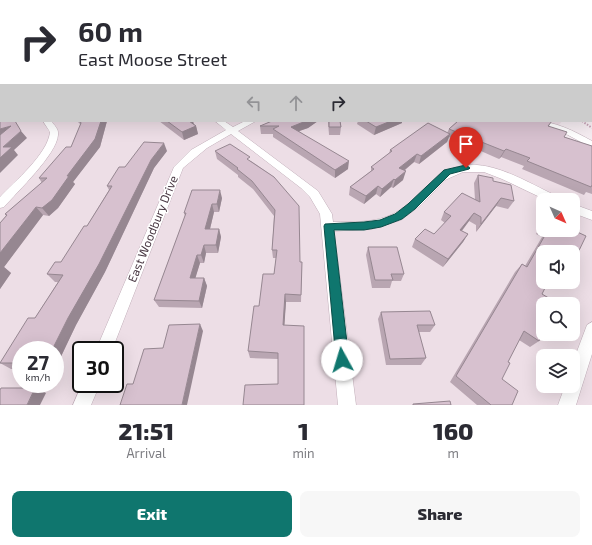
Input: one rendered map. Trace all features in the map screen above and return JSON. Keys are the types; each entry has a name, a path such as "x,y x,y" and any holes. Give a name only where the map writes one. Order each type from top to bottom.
{"street":[{"path":"0,204 50,147 54,134 53,128 48,122"},
{"path":"221,122 234,130 314,194 326,214 329,226 347,405"},
{"name":"East Woodbury Drive","path":"108,341 179,167 199,148 250,122"},
{"path":"541,122 571,133 592,145"},
{"path":"329,226 364,226 381,224 398,217 412,207 447,172 466,168 478,168 492,172 539,193"},
{"path":"580,211 592,216"},
{"path":"567,405 592,330"},
{"path":"82,405 87,393"}],"path":[{"path":"583,122 592,128"}],"shaded area":[{"path":"0,122 561,122 554,132 592,154 592,405 0,405"}],"building":[{"path":"0,122 16,122 21,131 3,147 12,147 0,158 0,135 11,126 0,129"},
{"path":"101,122 95,139 67,176 69,176 52,200 42,208 36,207 0,253 0,223 7,215 5,214 47,178 39,178 66,147 71,147 81,123"},
{"path":"168,122 190,122 196,126 182,132"},
{"path":"270,122 304,122 291,127 349,161 335,170 273,129 279,126 260,126"},
{"path":"329,122 340,122 341,127 329,127"},
{"path":"368,122 388,122 376,127"},
{"path":"457,122 551,122 548,126 567,132 564,137 592,146 592,185 591,187 527,161 530,158 506,149 504,151 449,129"},
{"path":"428,123 450,134 421,156 417,154 399,168 406,171 382,189 378,186 366,196 350,187 374,169 371,167 392,151 390,150"},
{"path":"144,142 164,143 151,160 99,264 56,341 14,341 28,318 35,318 63,275 47,274 55,262 61,262 84,226 87,226 112,186 107,186 119,167 125,167"},
{"path":"230,144 250,157 247,159 274,177 299,206 300,262 302,262 301,295 285,294 283,325 304,326 304,405 243,405 245,385 278,384 278,353 248,351 254,306 259,306 263,274 274,274 277,250 272,250 275,210 252,181 237,169 238,168 215,151"},
{"path":"478,175 493,178 493,181 511,185 514,201 501,198 481,224 481,217 474,213 460,230 468,234 448,259 415,239 425,229 434,234 451,216 444,212 462,193 480,202"},
{"path":"192,190 220,190 217,204 212,204 205,229 219,229 216,245 204,245 201,255 197,255 190,278 204,278 199,301 154,300 186,213 184,213"},
{"path":"580,233 586,236 580,248 580,245 539,245 544,237 580,237"},
{"path":"368,247 397,247 404,274 391,274 393,280 375,280"},
{"path":"536,251 536,289 544,289 542,294 547,297 536,297 536,339 524,331 508,362 510,363 502,379 518,391 512,405 491,405 456,376 522,264 527,267"},
{"path":"430,311 435,325 417,325 426,358 390,359 381,312"},
{"path":"200,324 182,405 120,405 127,384 133,384 144,349 163,348 169,325"},
{"path":"12,344 12,363 0,363"},
{"path":"1,388 12,388 12,393 33,393 27,405 0,405"},
{"path":"450,401 451,405 413,405 413,404"}],"route":[{"path":"342,360 329,226 364,226 381,224 398,217 412,207 447,172 466,168"}]}
